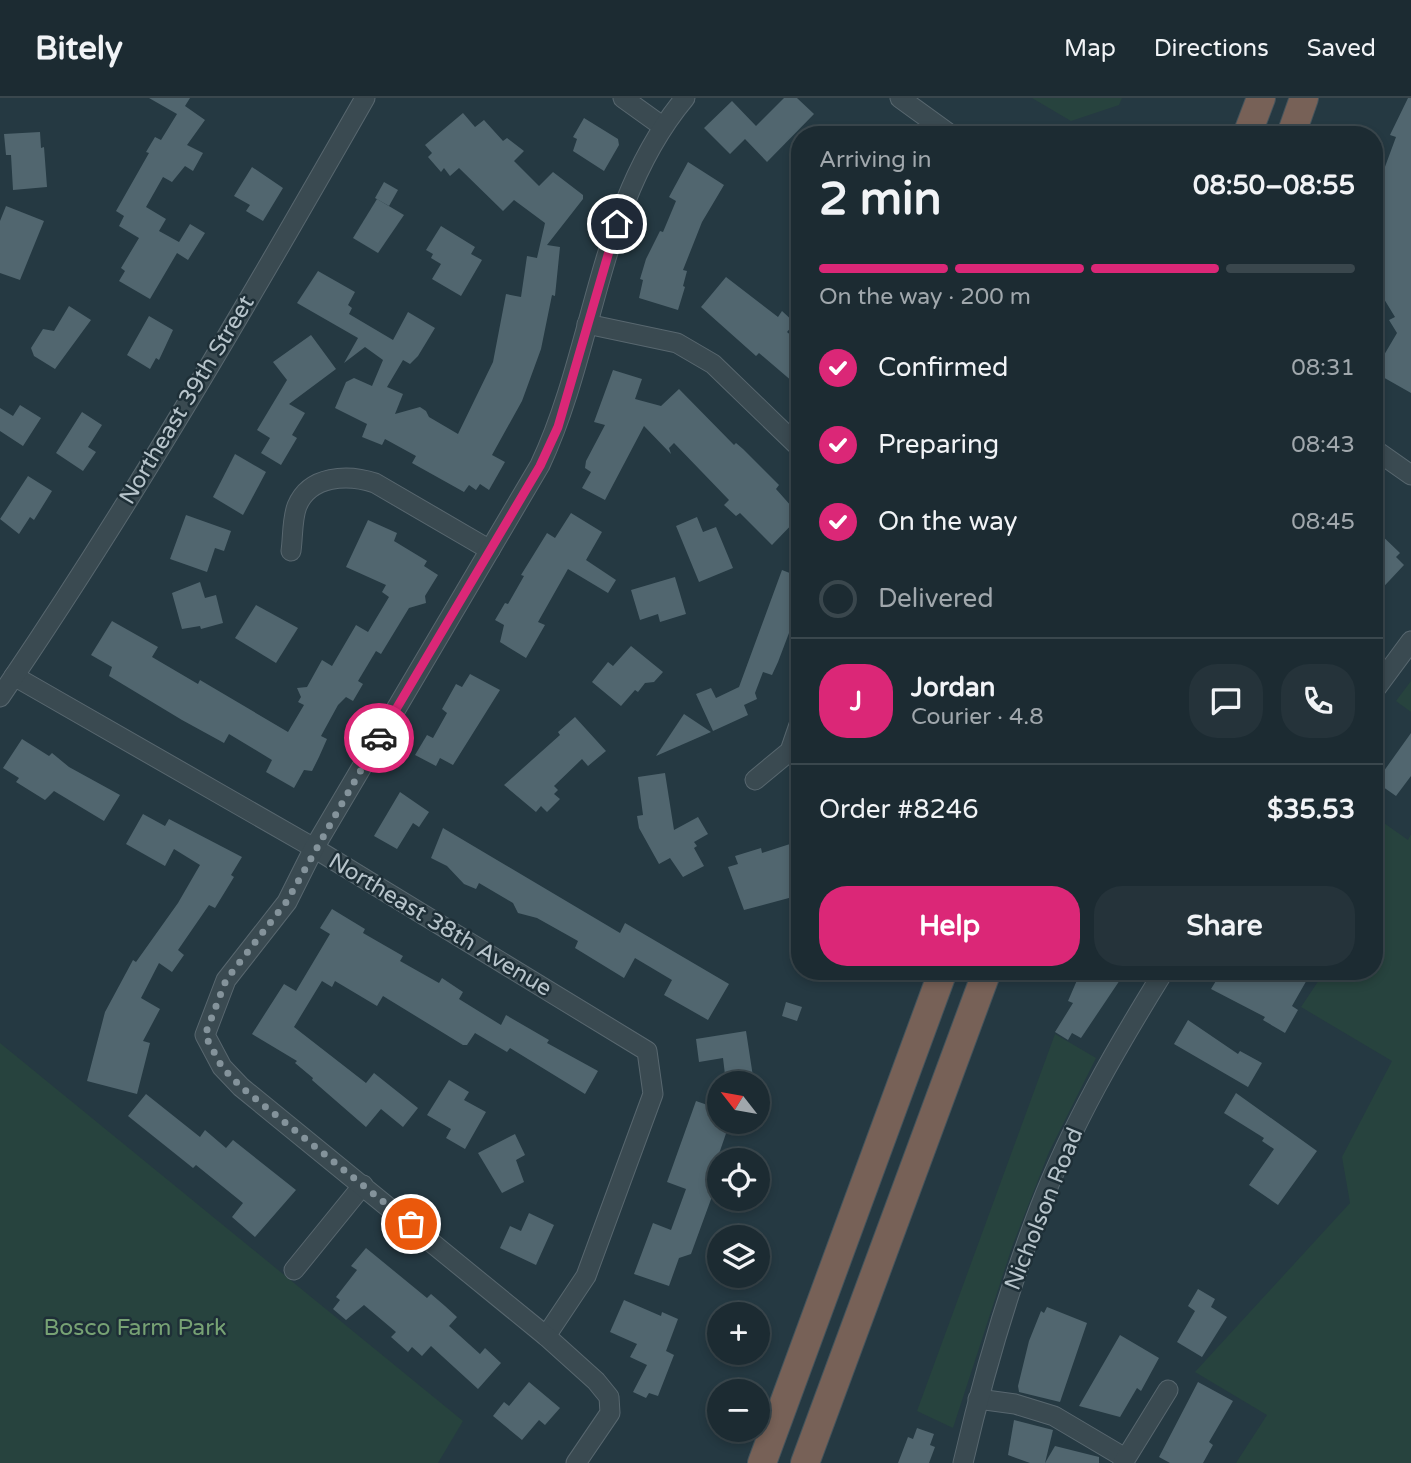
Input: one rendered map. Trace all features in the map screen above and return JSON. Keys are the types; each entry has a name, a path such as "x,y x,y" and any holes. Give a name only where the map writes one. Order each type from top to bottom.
{"highway":[{"path":"1250,126 1261,98"},
{"path":"1294,126 1304,98"},
{"path":"762,1463 940,980"},
{"path":"805,1463 985,980"}],"street":[{"name":"Northeast 39th Street","path":"0,697 231,332 365,98"},
{"path":"623,98 662,126"},
{"path":"576,1463 610,1413 609,1398 596,1381 546,1336 241,1087 222,1067 205,1035 226,980 287,901 314,848 490,550 558,427 617,224 639,168 662,126 685,98"},
{"path":"900,98 939,126"},
{"path":"587,324 677,343 713,364 791,439"},
{"path":"1383,455 1411,475"},
{"path":"290,551 297,506 310,489 327,480 343,477 375,483 490,550"},
{"path":"1383,679 1411,641"},
{"name":"Northeast 38th Avenue","path":"15,676 314,848 647,1051 653,1094 586,1276 546,1336"},
{"path":"755,780 791,748"},
{"name":"Nicholson Road","path":"963,1463 978,1399 1040,1206 1083,1113 1159,980"},
{"path":"294,1270 363,1185"},
{"path":"978,1399 1015,1404 1054,1416 1124,1461 1168,1390"}],"green space":[{"path":"1032,98 1122,98 1119,105 1071,121"},
{"path":"1411,681 1411,712 1396,701"},
{"path":"1383,822 1408,840 1411,834 1411,1463 1236,1463 1267,1415 1195,1372 1350,1203 1342,1157 1392,1061 1301,1007 1319,980 1383,980"},
{"path":"1055,1034 1096,1058 1049,1152 1012,1247 953,1428 917,1411"},
{"name":"Bosco Farm Park","path":"0,1043 463,1421 438,1463 0,1463"}],"building":[{"path":"149,98 190,98 185,106 205,120 187,145 203,153 193,171 185,166 172,182 163,177 146,207 166,219 159,231 179,242 190,224 205,233 188,260 177,253 150,299 119,281 125,271 121,268 139,238 119,226 124,216 116,211 149,153 146,152 155,137 161,140 177,114"},
{"path":"784,98 797,98 814,114 802,126 791,126 791,137 767,162 745,139 730,154 704,128 732,101 756,126"},
{"path":"1408,98 1411,98 1411,393 1383,377 1383,357 1397,333 1389,320 1395,317 1383,296 1383,172 1396,137 1390,135"},
{"path":"463,113 475,127 484,120 503,141 507,138 524,151 514,161 539,186 553,172 583,195 583,199 547,245 560,247 555,296 552,295 541,349 522,401 492,455 505,462 489,490 480,484 476,490 469,485 464,492 412,463 416,456 385,439 382,445 362,437 367,424 335,408 346,382 354,378 372,386 383,360 365,347 344,363 358,338 297,303 318,271 355,292 348,305 352,308 349,314 393,340 408,312 435,328 410,364 403,360 387,387 403,394 395,414 420,407 429,417 458,434 493,362 506,294 521,297 527,256 537,258 545,223 514,200 503,211 459,168 450,176 444,168 441,172 428,157 432,153 425,145"},
{"path":"584,118 618,139 619,145 604,171 573,151 577,139 573,137"},
{"path":"40,132 47,187 13,190 11,155 6,155 4,134"},
{"path":"688,162 724,185 702,222 683,270 687,271 683,286 685,287 678,310 639,298 643,280 640,279 646,259 660,231 663,232 676,201 669,197"},
{"path":"252,167 283,188 263,221 246,211 250,205 234,196"},
{"path":"384,182 398,190 389,206 375,198"},
{"path":"377,199 404,215 378,253 353,238"},
{"path":"6,206 44,221 20,280 0,273 0,221"},
{"path":"441,226 475,247 471,254 482,260 461,296 432,279 441,264 431,258 433,254 426,250"},
{"path":"726,277 778,317 782,311 791,319 791,328 787,332 791,335 791,380 759,353 756,356 701,307"},
{"path":"69,306 91,320 55,369 34,356 31,348 43,329 54,331"},
{"path":"149,316 173,330 159,360 156,358 150,369 127,355"},
{"path":"311,335 336,369 289,404 305,413 292,435 297,438 281,465 261,453 270,438 257,430 287,380 273,362"},
{"path":"613,370 642,379 635,399 661,406 679,389 734,445 736,443 743,449 779,485 776,489 791,506 791,525 772,545 740,513 736,516 724,505 729,500 674,443 669,448 671,454 644,426 605,500 582,488 591,472 585,468 586,461 605,425 594,422"},
{"path":"20,405 41,418 23,446 0,431 0,408 13,416"},
{"path":"82,412 102,425 88,447 96,452 83,471 56,453"},
{"path":"235,454 266,472 243,515 213,497"},
{"path":"28,476 52,491 34,520 30,517 19,534 0,519"},
{"path":"571,513 602,532 586,560 616,580 608,593 568,569 538,622 545,625 526,658 500,642 504,625 495,620 505,603 508,604 524,576 521,575 547,533 555,538"},
{"path":"186,515 231,531 224,551 215,548 207,572 170,559"},
{"path":"697,517 703,532 716,527 733,568 699,582 676,526"},
{"path":"368,520 397,533 394,541 427,561 424,566 438,575 425,596 426,603 409,608 381,654 376,651 358,681 363,684 353,701 346,697 338,705 321,736 327,739 312,771 304,770 294,788 266,772 272,760 229,734 224,743 182,720 109,676 112,667 91,655 112,621 158,647 152,657 198,684 200,680 288,732 304,705 298,702 301,697 297,688 307,687 322,660 332,666 356,625 368,632 389,597 382,592 386,585 346,567"},
{"path":"1383,537 1400,553 1396,557 1404,565 1383,587"},
{"path":"782,570 791,574 791,628 772,675 763,672 755,693 757,699 744,705 748,715 713,731 696,694 711,688 716,698 739,687"},
{"path":"675,577 686,614 660,622 658,614 640,620 631,590"},
{"path":"200,582 205,598 216,595 223,623 201,629 200,626 182,629 172,593"},
{"path":"256,605 298,628 276,663 235,638"},
{"path":"631,646 663,672 654,682 645,683 638,692 635,690 621,706 592,682 608,662 613,666"},
{"path":"470,674 500,690 453,765 440,758 436,766 415,755 427,735 433,738 447,713 442,709 456,684 462,687"},
{"path":"684,714 711,732 656,756"},
{"path":"575,717 606,751 588,766 582,759 554,786 558,790 554,794 560,799 547,812 541,806 536,812 504,785 560,735 558,732"},
{"path":"1411,733 1411,776 1396,796 1383,787 1383,772"},
{"path":"22,739 49,756 52,753 69,767 120,795 104,821 54,791 45,800 16,782 19,778 3,768"},
{"path":"665,773 674,830 698,817 708,834 694,842 697,846 694,848 704,866 683,877 670,858 659,864 639,828 637,816 643,815 638,777"},
{"path":"400,792 429,812 419,827 413,823 397,849 374,836"},
{"path":"143,814 165,826 169,819 242,857 231,875 234,877 215,908 209,905 178,950 184,955 172,972 159,963 141,998 160,1009 143,1041 150,1043 137,1094 87,1081 105,1012 133,960 136,962 178,903 200,865 174,849 165,866 126,844"},
{"path":"443,828 620,933 625,923 729,984 708,1020 664,995 672,980 635,958 624,978 575,948 578,941 537,918 518,913 513,903 479,883 476,889 464,884 447,866 431,858"},
{"path":"790,844 791,897 744,910 728,867 738,864 735,856 761,848 762,853"},
{"path":"332,909 365,929 363,933 403,956 400,961 439,983 442,978 463,992 459,999 501,1025 506,1015 549,1040 547,1043 598,1071 585,1094 510,1048 507,1052 475,1033 467,1045 463,1045 383,996 377,1006 335,981 332,987 322,981 294,1027 366,1083 374,1073 418,1108 403,1127 381,1109 366,1127 312,1080 313,1078 295,1063 297,1061 252,1034 284,984 296,991 330,934 320,928"},
{"path":"1077,980 1120,980 1081,1038 1072,1033 1068,1040 1055,1032 1073,1003 1068,1001"},
{"path":"1216,980 1307,980 1292,1006 1298,1010 1285,1033 1263,1020 1265,1017 1211,989"},
{"path":"786,1002 802,1007 797,1021 782,1016"},
{"path":"1188,1020 1238,1054 1240,1051 1262,1063 1248,1087 1174,1044"},
{"path":"746,1031 752,1071 725,1071 723,1058 699,1062 696,1039"},
{"path":"449,1080 469,1092 464,1100 486,1112 465,1149 446,1138 451,1129 427,1115"},
{"path":"1236,1093 1317,1151 1278,1205 1249,1185 1274,1149 1262,1141 1264,1138 1224,1113"},
{"path":"146,1094 200,1137 205,1130 226,1148 233,1140 296,1190 255,1237 232,1217 243,1203 196,1165 193,1168 128,1116"},
{"path":"696,1101 707,1105 707,1134 726,1134 721,1148 707,1148 707,1210 691,1254 679,1258 669,1286 634,1274 653,1223 671,1230 686,1189 667,1182"},
{"path":"515,1134 525,1155 516,1160 524,1182 502,1193 478,1153"},
{"path":"529,1213 554,1225 536,1265 500,1248 510,1226 521,1231"},
{"path":"366,1248 427,1298 431,1294 457,1317 449,1326 480,1354 485,1348 501,1363 478,1389 431,1346 422,1356 412,1347 408,1352 391,1337 396,1332 364,1305 346,1320 333,1309 340,1300 336,1297 357,1270 351,1266"},
{"path":"1198,1289 1215,1299 1211,1307 1227,1317 1202,1357 1177,1342 1195,1311 1188,1306"},
{"path":"624,1300 661,1316 662,1312 678,1319 666,1351 674,1355 658,1396 649,1393 646,1398 633,1392 647,1365 630,1357 637,1344 610,1332"},
{"path":"1047,1307 1087,1323 1060,1402 1019,1392 1018,1386 1029,1341 1041,1311 1044,1313"},
{"path":"1120,1335 1159,1358 1141,1391 1137,1388 1120,1417 1079,1406"},
{"path":"529,1382 560,1408 545,1425 539,1420 522,1440 493,1416 504,1402 509,1406"},
{"path":"1198,1382 1233,1401 1209,1442 1213,1445 1203,1463 1170,1463 1159,1457"},
{"path":"1014,1420 1053,1430 1045,1463 1030,1463 1008,1455"},
{"path":"917,1428 934,1434 930,1445 935,1447 929,1463 898,1463 908,1437 913,1439"},
{"path":"1055,1446 1099,1457 1099,1463 1045,1463"}],"way so far":[{"path":"379,738 314,848 287,901 226,980 205,1035 222,1067 241,1087 411,1224"}],"route":[{"path":"379,738 540,466 558,427 617,224"}]}
